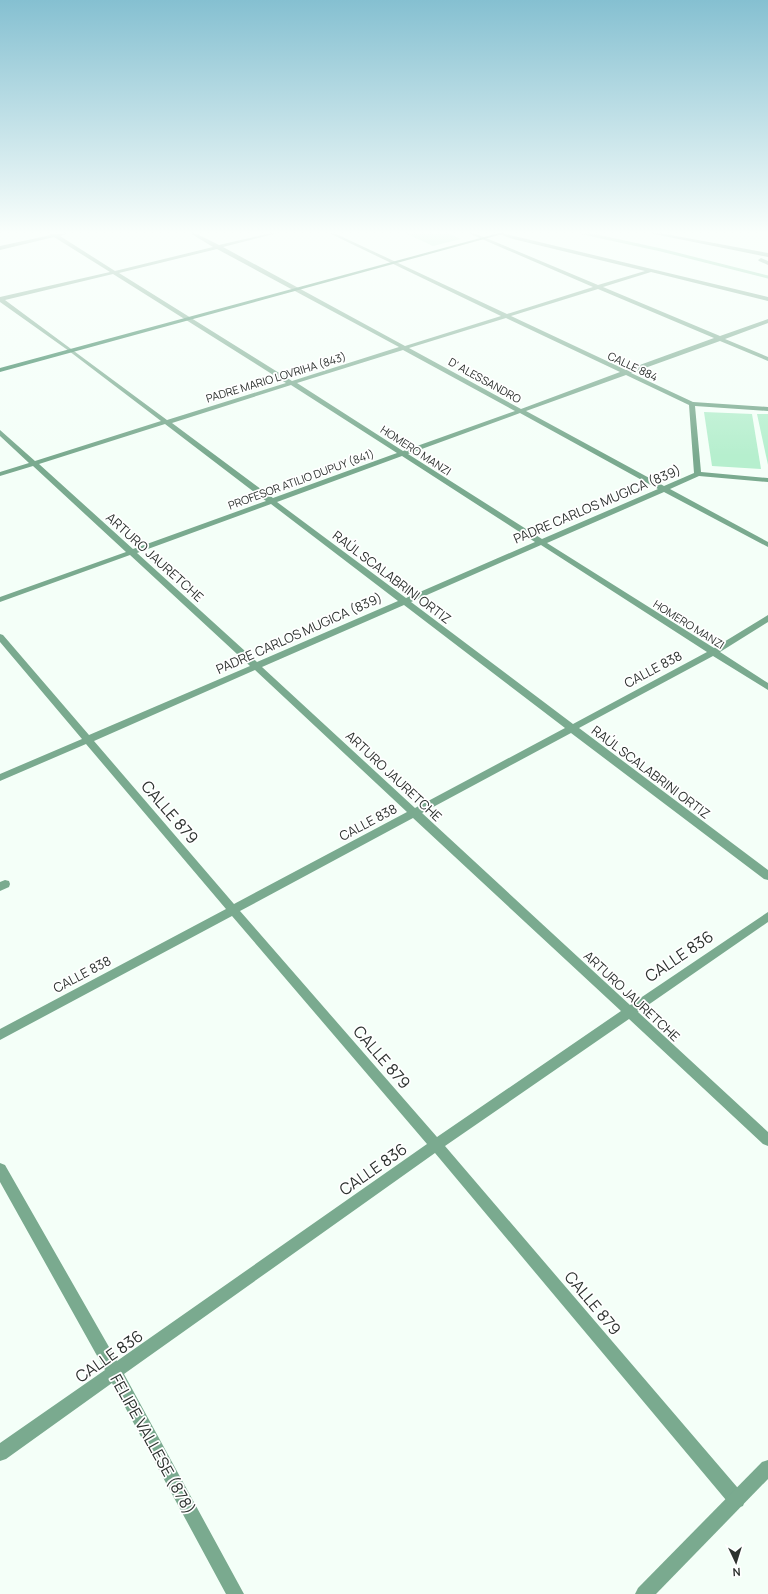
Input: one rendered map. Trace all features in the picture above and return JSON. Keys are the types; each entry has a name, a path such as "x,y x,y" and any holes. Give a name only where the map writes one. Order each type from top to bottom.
{"main road":[{"path":"0,370 227,307"}],"street":[{"name":"RAÚL SCALABRINI ORTIZ","path":"12,307 71,350 768,876"},
{"name":"HOMERO MANZI","path":"170,307 768,687"},
{"name":"D' ALESSANDRO","path":"330,307 520,412 768,545"},
{"name":"CALLE 884","path":"488,307 623,373 692,404 768,410"},
{"name":"PADRE MARIO LOVRIHA (843)","path":"0,474 290,382 404,348 528,307"},
{"path":"646,307 768,359"},
{"name":"PROFESOR ATILIO DUPUY (841)","path":"0,600 768,321"},
{"path":"692,404 698,474 768,480"},
{"name":"ARTURO JAURETCHE","path":"0,432 256,666 768,1140"},
{"name":"PADRE CARLOS MUGICA (839)","path":"0,778 698,474"},
{"name":"CALLE 838","path":"0,1035 232,909 415,813 714,652 768,618"},
{"name":"CALLE 879","path":"0,637 87,741 436,1145 737,1500"},
{"name":"CALLE 836","path":"0,1453 436,1145 768,916"},
{"name":"FELIPE VALLESE (878)","path":"0,1169 115,1373 235,1594"},
{"path":"644,1594 768,1468"}],"green space":[{"path":"704,412 752,414 761,469 712,466"},
{"path":"757,414 768,414 768,465"}]}
